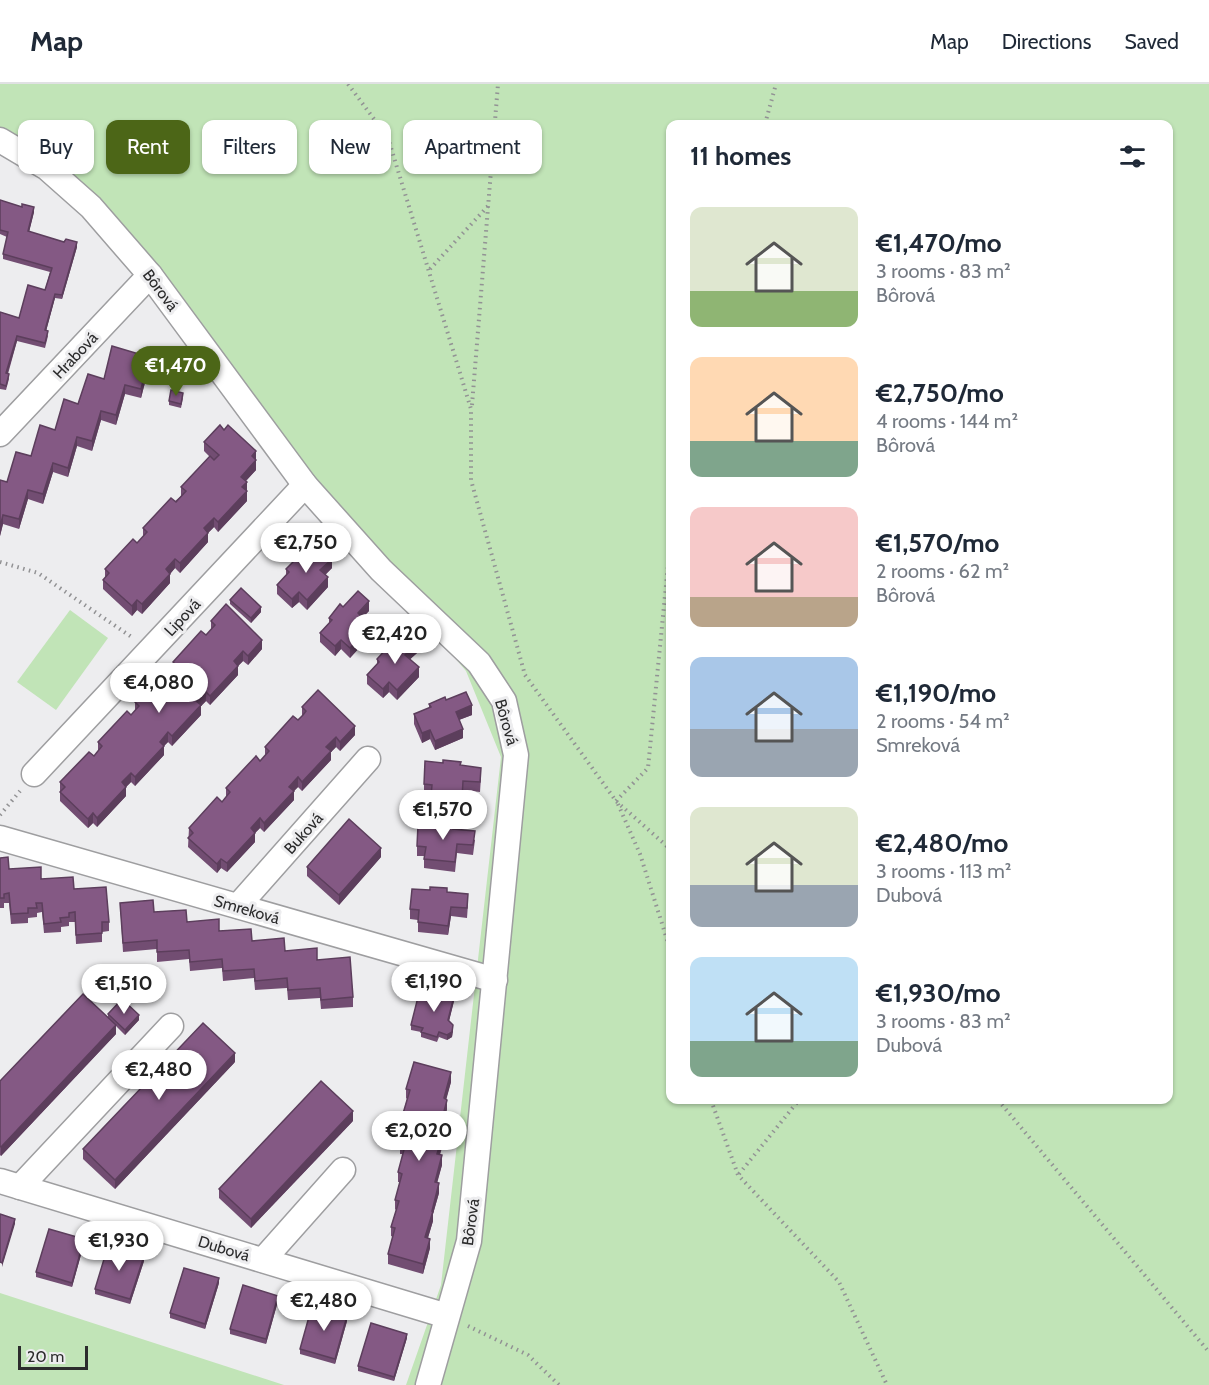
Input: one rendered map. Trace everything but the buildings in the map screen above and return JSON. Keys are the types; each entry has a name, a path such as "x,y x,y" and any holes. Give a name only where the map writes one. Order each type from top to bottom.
{"street":[{"name":"Bôrová","path":"0,141 47,168 91,207 150,275 305,485 381,570 479,663 504,701 516,755 469,1241 428,1385"},
{"name":"Hrabová","path":"0,434 150,275"},
{"name":"Lipová","path":"34,774 305,485"},
{"name":"Buková","path":"238,906 368,759"},
{"name":"Smreková","path":"0,838 495,980"},
{"path":"10,1184 171,1026"},
{"path":"263,1260 344,1170"},
{"name":"Dubová","path":"10,1184 447,1316"}],"path":[{"path":"348,84 388,138 471,409"},
{"path":"498,84 471,409 471,480 525,675 616,801 640,854 666,936"},
{"path":"766,120 776,84"},
{"path":"429,270 488,206"},
{"path":"0,562 38,573 151,650"},
{"path":"616,801 648,768 666,586"},
{"path":"0,815 34,774"},
{"path":"616,801 666,845"},
{"path":"712,1104 738,1175 839,1282 887,1385"},
{"path":"738,1175 796,1104"},
{"path":"1001,1104 1209,1352"},
{"path":"447,1316 528,1355 559,1385"}],"green space":[{"path":"0,84 1209,84 1209,1385 406,1385 441,1285 501,757 466,671 315,493 77,191 44,174 94,174 94,120 18,120 18,160 0,151"},
{"path":"70,610 108,638 56,710 17,682"},
{"path":"0,1293 284,1385 0,1385"}]}
